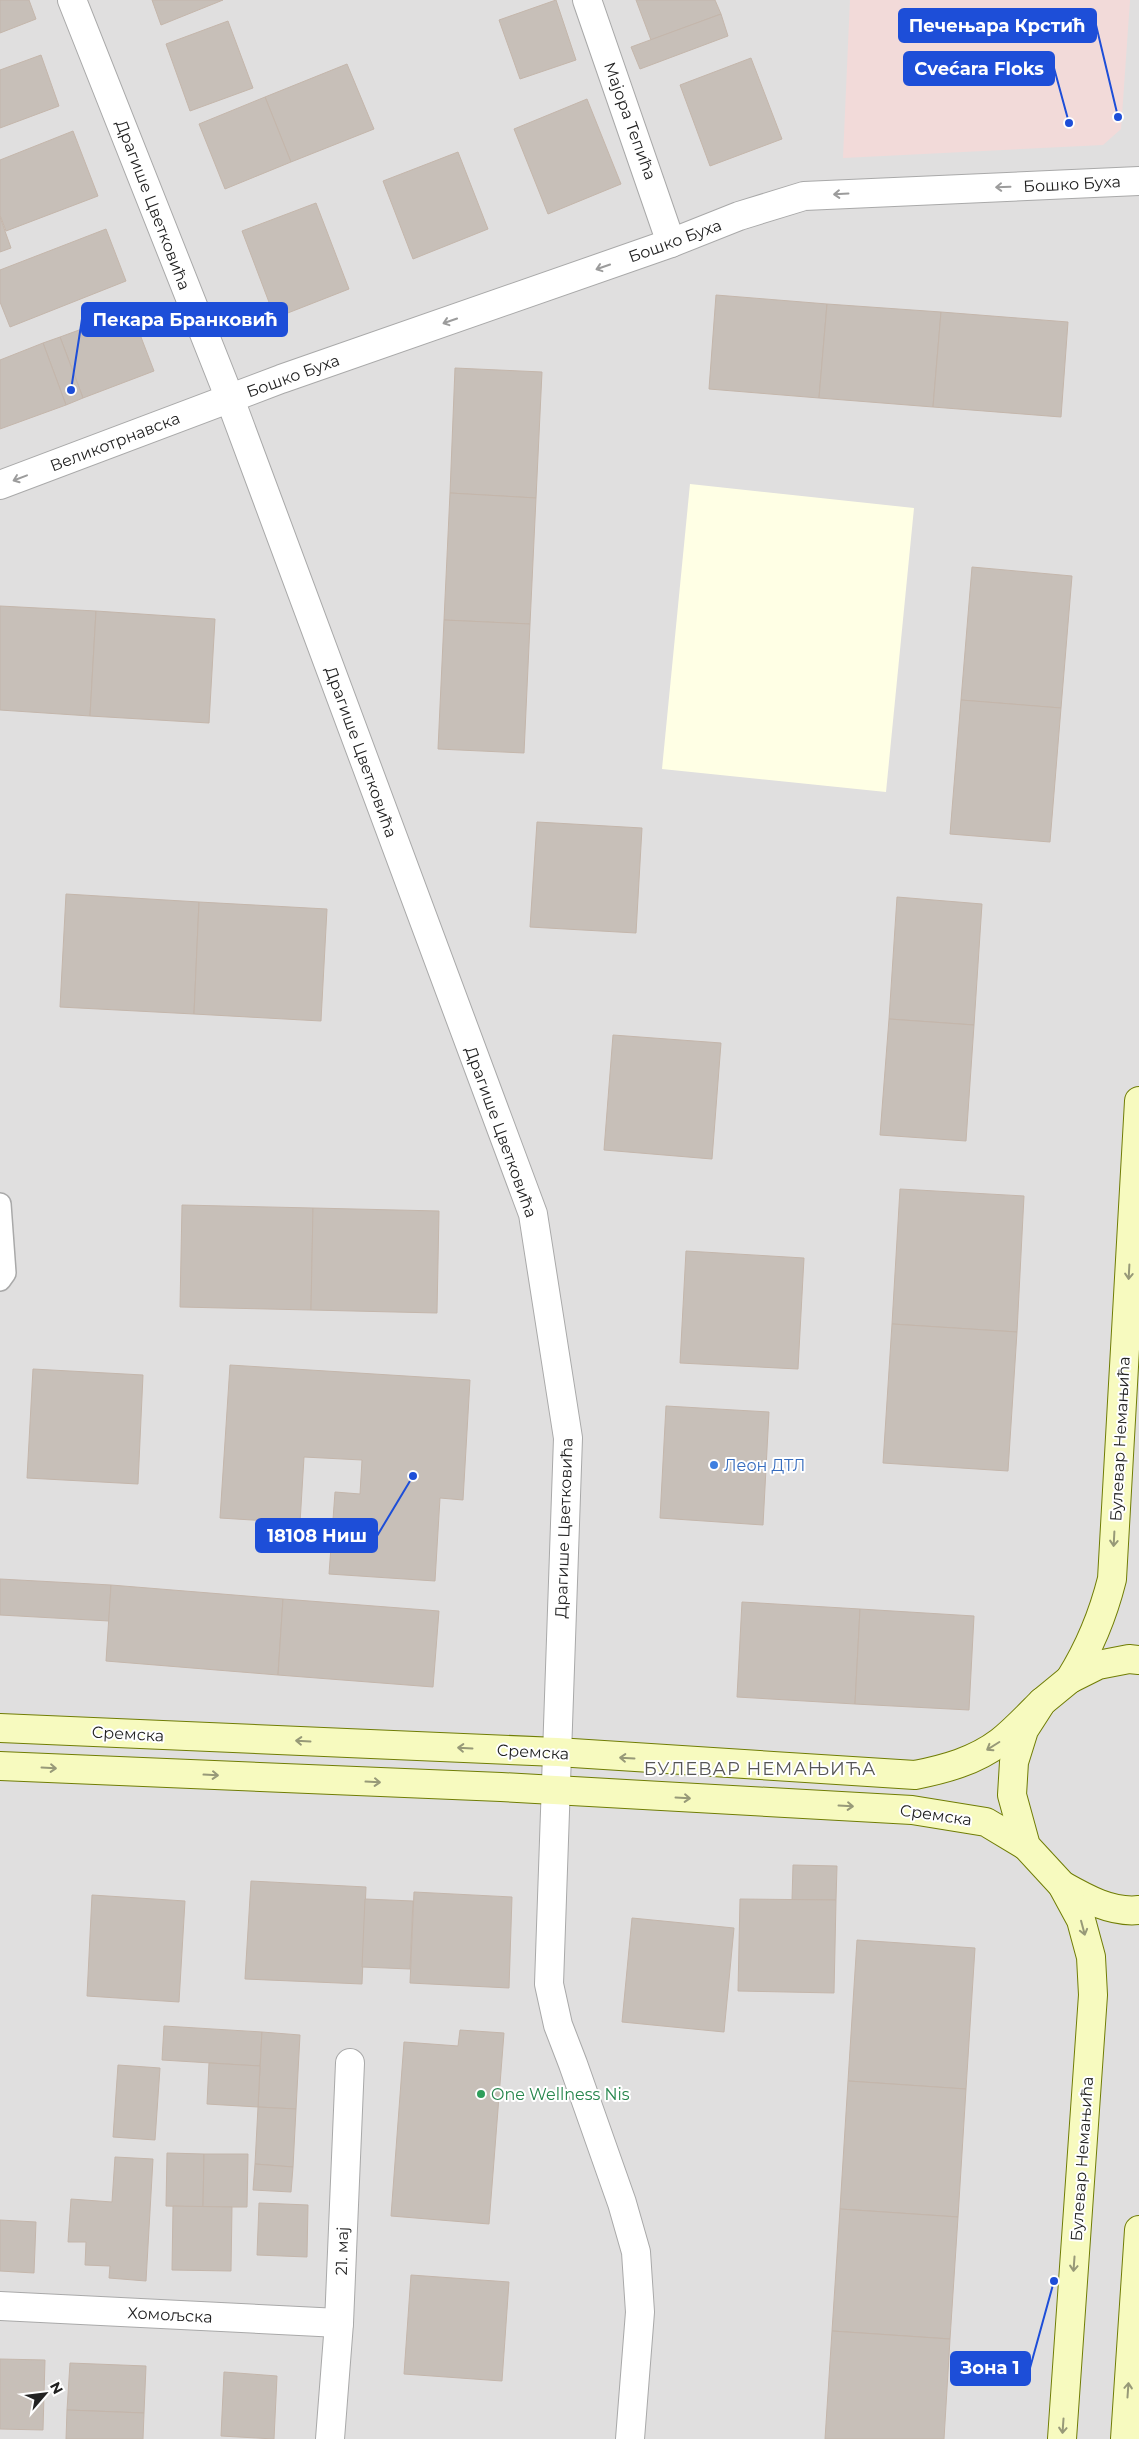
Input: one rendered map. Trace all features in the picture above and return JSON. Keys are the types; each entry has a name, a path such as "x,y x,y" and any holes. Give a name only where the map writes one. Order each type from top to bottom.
{"street":[{"name":"Драгише Цветковића","path":"72,0 230,399 533,1214 568,1438 550,1984 558,2025 622,2203 636,2252 640,2312 630,2439"},
{"name":"Мајора Тепића","path":"587,0 672,243"},
{"name":"Бошко Буха","path":"230,399 672,243 739,216 804,196 1139,181"},
{"name":"Великотрнавска","path":"0,485 230,399"},
{"name":"Булевар Немањића","path":"1070,1679 1096,1631 1106,1604 1112,1579 1139,1101"},
{"name":"Булевар Немањића","path":"1062,2439 1093,1995 1091,1957 1081,1920 1062,1885 1026,1846 1012,1795 1014,1762 1024,1730 1042,1702 1070,1679 1098,1665 1128,1659 1139,1660"},
{"name":"Сремска","path":"0,1728 557,1752 915,1775 943,1769 973,1758 1000,1742 1042,1702"},
{"name":"Сремска","path":"0,1766 912,1810 986,1822 1007,1832 1026,1846"},
{"name":"Булевар Немањића","path":"1062,1885 1095,1903 1132,1911 1139,1910"},
{"name":"21. мај","path":"330,2439 339,2323 350,2063"},
{"path":"1125,2439 1139,2230"},
{"name":"Хомољска","path":"0,2306 339,2323"}],"lane":[{"path":"0,1204 5,1273 0,1280"}],"shaded area":[{"path":"0,0 1139,0 1139,2439 0,2439"},
{"path":"850,0 1130,0 1121,129 1103,145 843,158"},
{"path":"690,484 914,508 886,792 662,769"}],"building":[{"path":"0,0 29,0 36,19 0,33"},
{"path":"152,0 223,0 161,25"},
{"path":"556,0 576,60 520,79 499,20"},
{"path":"636,0 715,0 721,14 651,40"},
{"path":"721,14 728,36 640,69 631,47"},
{"path":"228,21 253,88 190,111 166,44"},
{"path":"41,55 59,106 0,128 0,70"},
{"path":"751,58 782,139 710,166 680,85"},
{"path":"347,64 374,129 291,162 265,97"},
{"path":"265,97 291,162 225,189 199,124"},
{"path":"587,99 621,184 548,214 514,129"},
{"path":"73,131 98,196 6,231 0,215 0,160"},
{"path":"458,152 488,229 413,259 383,181"},
{"path":"316,203 349,289 275,318 242,231"},
{"path":"0,217 11,248 0,252"},
{"path":"106,229 126,281 10,327 0,302 0,270"},
{"path":"716,295 827,304 819,398 709,389"},
{"path":"827,304 941,312 933,407 819,398"},
{"path":"131,311 154,371 83,398 60,337"},
{"path":"941,312 1068,322 1061,417 933,407"},
{"path":"60,337 83,398 66,405 43,343"},
{"path":"43,343 66,405 0,429 0,360"},
{"path":"455,368 542,372 536,498 450,493"},
{"path":"450,493 536,498 530,624 444,620"},
{"path":"972,567 1072,576 1061,708 961,700"},
{"path":"0,606 96,611 90,716 0,710"},
{"path":"96,611 215,619 209,723 90,716"},
{"path":"444,620 530,624 524,753 438,749"},
{"path":"961,700 1061,708 1050,842 950,834"},
{"path":"537,822 642,828 636,933 530,927"},
{"path":"66,894 199,902 194,1014 60,1007"},
{"path":"897,897 982,904 974,1025 889,1019"},
{"path":"199,902 327,909 321,1021 194,1014"},
{"path":"889,1019 974,1025 966,1141 880,1135"},
{"path":"613,1035 721,1043 712,1159 604,1150"},
{"path":"900,1189 1024,1196 1017,1332 892,1324"},
{"path":"182,1205 313,1208 311,1310 180,1307"},
{"path":"313,1208 439,1211 437,1313 311,1310"},
{"path":"686,1251 804,1258 798,1369 680,1363"},
{"path":"892,1324 1017,1332 1008,1471 883,1463"},
{"path":"230,1365 470,1380 463,1500 440,1498 435,1581 329,1574 335,1492 360,1494 362,1460 304,1457 300,1523 220,1518"},
{"path":"33,1369 143,1375 138,1484 27,1478"},
{"path":"666,1406 769,1412 763,1525 660,1518"},
{"path":"0,1579 111,1585 109,1621 0,1615"},
{"path":"111,1585 283,1599 278,1675 106,1661"},
{"path":"283,1599 439,1611 433,1687 278,1675"},
{"path":"742,1602 860,1609 855,1704 737,1697"},
{"path":"860,1609 974,1616 969,1710 855,1704"},
{"path":"793,1865 837,1866 836,1900 792,1900"},
{"path":"251,1881 366,1887 362,1984 245,1979"},
{"path":"414,1892 512,1897 509,1988 410,1983"},
{"path":"92,1895 185,1901 179,2002 87,1996"},
{"path":"365,1899 413,1901 410,1969 362,1967"},
{"path":"740,1899 836,1900 834,1993 738,1991"},
{"path":"632,1918 734,1928 724,2032 622,2022"},
{"path":"857,1940 975,1948 966,2089 848,2081"},
{"path":"164,2026 262,2032 260,2066 162,2060"},
{"path":"460,2030 504,2033 489,2224 391,2216 404,2042 458,2046"},
{"path":"262,2032 300,2035 296,2109 258,2107"},
{"path":"209,2063 260,2066 258,2107 207,2104"},
{"path":"118,2065 160,2068 155,2140 113,2137"},
{"path":"848,2081 966,2089 958,2217 840,2209"},
{"path":"258,2107 296,2109 293,2167 255,2164"},
{"path":"167,2153 204,2154 203,2207 166,2206"},
{"path":"204,2154 248,2154 247,2207 203,2207"},
{"path":"115,2157 153,2159 146,2281 109,2278 110,2266 85,2265 86,2242 68,2242 71,2199 112,2202"},
{"path":"255,2164 293,2167 291,2192 253,2190"},
{"path":"259,2203 308,2205 307,2257 257,2255"},
{"path":"173,2206 232,2207 231,2271 172,2270"},
{"path":"840,2209 958,2217 950,2339 832,2331"},
{"path":"0,2220 36,2222 34,2273 0,2271"},
{"path":"411,2275 509,2282 502,2381 404,2374"},
{"path":"832,2331 950,2339 944,2439 825,2439"},
{"path":"0,2359 45,2360 43,2430 0,2429"},
{"path":"70,2363 146,2366 144,2413 67,2410"},
{"path":"224,2372 277,2376 274,2439 221,2436"},
{"path":"67,2410 144,2413 143,2439 66,2439"}],"place":[{"name":"Печењара Крстић","path":"1118,117"},
{"name":"Cvećara Floks","path":"1069,123"},
{"name":"Пекара Бранковић","path":"71,390"},
{"name":"Леон ДТЛ","path":"714,1465"},
{"name":"18108 Ниш","path":"413,1476"},
{"name":"One Wellness Nis","path":"481,2094"},
{"name":"Зона 1","path":"1054,2281"}],"district":[{"name":"БУЛЕВАР НЕМАЊИЋА","path":"760,1769"}]}
